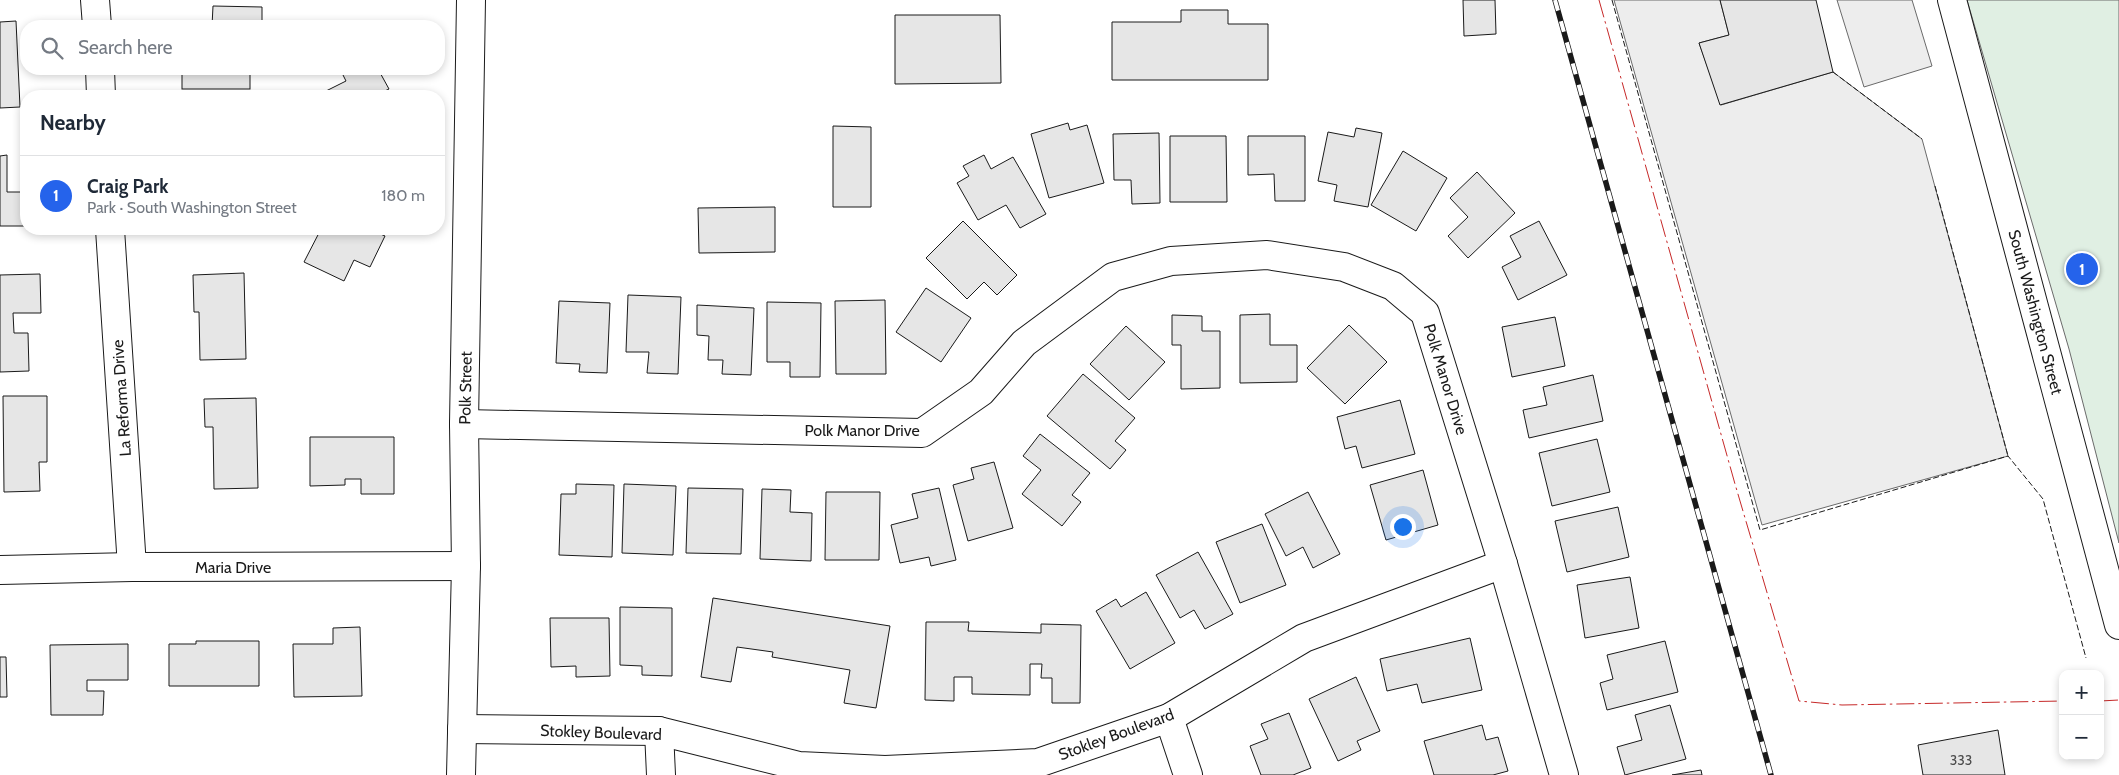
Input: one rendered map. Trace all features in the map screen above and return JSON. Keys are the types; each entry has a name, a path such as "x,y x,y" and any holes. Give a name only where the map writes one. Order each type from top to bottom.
{"street":[{"path":"95,0 97,20"},
{"name":"Polk Street","path":"462,775 466,566 464,424 471,0"},
{"name":"South Washington Street","path":"1952,0 2119,624"},
{"path":"100,75 101,90"},
{"name":"La Reforma Drive","path":"110,235 132,567"},
{"name":"Polk Manor Drive","path":"464,424 922,433 981,392 1024,344 1113,278 1171,261 1267,255 1344,267 1393,286 1425,313 1503,564 1564,775"},
{"name":"Stokley Boulevard","path":"462,729 659,731 799,766 885,772 1038,763 1169,718 1304,638 1503,564"},
{"name":"Maria Drive","path":"0,570 132,567 466,566"},
{"path":"1169,718 1188,775"},
{"path":"659,731 661,775"}],"green space":[{"path":"1967,0 2119,0 2119,543 2069,349"}],"shaded area":[{"path":"1614,0 1720,0 1729,35 1699,43 1721,105 1833,72 1922,139 2008,456 1762,525"},
{"path":"1837,0 1912,0 1932,66 1864,87"}],"building":[{"path":"1463,0 1495,0 1496,34 1464,36"},
{"path":"1720,0 1816,0 1833,72 1720,105 1699,43 1729,35"},
{"path":"213,6 262,7 262,20 212,20"},
{"path":"1181,10 1228,10 1228,24 1268,24 1268,80 1112,80 1112,22 1181,22"},
{"path":"895,15 1000,15 1001,83 895,84"},
{"path":"16,21 20,107 0,108 0,22"},
{"path":"182,75 250,75 250,89 182,89"},
{"path":"343,75 381,75 389,89 328,90 346,81"},
{"path":"1068,123 1070,130 1087,125 1104,183 1049,198 1031,134"},
{"path":"833,126 871,127 871,207 833,207"},
{"path":"1356,128 1382,133 1368,207 1334,201 1337,185 1318,181 1328,132 1354,137"},
{"path":"1159,133 1160,203 1132,204 1131,180 1114,180 1113,134"},
{"path":"1170,136 1226,136 1227,202 1170,202"},
{"path":"1248,136 1305,136 1305,201 1275,201 1274,174 1248,175"},
{"path":"1403,151 1447,178 1416,231 1371,205"},
{"path":"7,155 7,192 20,192 20,226 0,226 0,156"},
{"path":"984,155 991,169 1013,157 1046,214 1020,228 1006,205 978,220 957,183 969,176 963,166"},
{"path":"1477,172 1515,213 1468,258 1448,236 1468,217 1450,198"},
{"path":"775,207 775,252 699,253 698,208"},
{"path":"963,221 1017,275 997,295 984,282 967,299 926,258"},
{"path":"1539,221 1567,275 1518,300 1502,267 1521,257 1510,236"},
{"path":"318,235 385,236 370,267 354,260 344,281 304,262"},
{"path":"244,273 246,359 200,360 199,312 194,312 193,275"},
{"path":"40,274 41,313 13,313 14,333 28,333 29,371 0,372 0,275"},
{"path":"926,288 971,318 941,362 896,332"},
{"path":"628,295 681,297 678,374 647,373 649,352 626,352"},
{"path":"885,300 886,374 836,374 835,301"},
{"path":"559,301 610,303 607,373 579,372 580,364 556,363"},
{"path":"767,302 821,303 820,377 790,377 790,362 767,362"},
{"path":"697,305 754,308 751,375 722,374 723,360 708,360 709,336 697,335"},
{"path":"1270,314 1270,345 1297,345 1297,382 1240,383 1240,315"},
{"path":"1172,315 1202,316 1202,331 1220,331 1220,388 1181,389 1181,345 1172,345"},
{"path":"1555,317 1565,366 1512,377 1502,327"},
{"path":"1349,325 1387,362 1345,404 1307,368"},
{"path":"1126,326 1165,362 1129,400 1090,364"},
{"path":"1083,374 1135,418 1115,441 1126,450 1110,469 1047,416"},
{"path":"1593,375 1603,421 1529,438 1523,410 1547,405 1543,387"},
{"path":"3,396 47,396 47,462 39,462 40,491 4,492"},
{"path":"256,398 258,488 214,489 213,427 205,427 204,399"},
{"path":"1400,400 1415,454 1362,468 1356,446 1345,449 1337,417"},
{"path":"1040,434 1090,473 1072,495 1081,502 1062,526 1022,494 1041,470 1023,456"},
{"path":"310,437 394,437 394,494 361,494 361,479 345,479 345,485 310,486"},
{"path":"1597,439 1610,492 1552,506 1539,453"},
{"path":"994,462 1013,528 968,541 953,485 974,479 971,468"},
{"path":"1423,470 1438,525 1386,540 1370,485"},
{"path":"576,484 614,485 612,557 559,555 561,494 576,494"},
{"path":"624,484 676,486 673,555 622,553"},
{"path":"688,488 743,489 741,554 686,553"},
{"path":"939,488 956,560 931,566 929,557 900,563 891,525 918,518 912,494"},
{"path":"762,489 791,490 790,512 812,513 811,561 760,559"},
{"path":"826,492 880,492 879,560 825,560"},
{"path":"1308,492 1340,554 1313,568 1303,547 1286,556 1265,514"},
{"path":"1618,507 1629,557 1567,572 1555,521"},
{"path":"1262,524 1286,585 1240,603 1216,542"},
{"path":"1198,552 1233,614 1205,629 1194,610 1180,618 1156,575"},
{"path":"1630,577 1639,628 1585,638 1577,585"},
{"path":"1146,592 1175,643 1130,669 1096,611 1116,599 1121,607"},
{"path":"713,598 890,626 876,708 844,703 850,670 772,657 773,652 737,647 731,682 701,677"},
{"path":"620,607 672,608 672,676 642,675 642,666 620,665"},
{"path":"550,618 609,618 610,676 576,677 576,666 551,667"},
{"path":"926,622 969,622 968,631 1041,633 1041,624 1081,625 1080,703 1052,703 1052,678 1041,678 1042,664 1030,664 1030,695 972,694 972,677 954,677 954,701 925,700"},
{"path":"360,627 362,696 294,697 293,644 333,644 333,628"},
{"path":"1470,638 1482,690 1422,703 1417,684 1387,691 1380,659"},
{"path":"196,641 259,641 259,686 169,686 169,644 196,644"},
{"path":"1665,641 1678,692 1607,710 1600,683 1613,679 1607,655"},
{"path":"128,644 128,680 87,680 87,691 104,691 103,715 51,715 50,645"},
{"path":"0,657 6,657 7,697 0,697"},
{"path":"1356,677 1380,731 1357,741 1361,750 1338,761 1309,699"},
{"path":"1670,705 1686,759 1625,775 1617,747 1642,740 1635,715"},
{"path":"1289,713 1311,768 1293,775 1261,775 1250,746 1268,739 1261,724"},
{"path":"1482,725 1486,740 1498,737 1508,771 1493,775 1434,775 1424,741"},
{"path":"1998,730 2005,775 1923,775 1918,745"},
{"path":"1701,770 1702,775 1672,775"}],"railway":[{"path":"1555,0 1771,775"}],"fence":[{"path":"1612,0 1760,530 2008,456 2043,499 2086,658"},
{"path":"1833,72 1922,139"},
{"path":"1935,186 2008,456"}],"power":[{"path":"1599,0 1735,484 1799,701 1842,705 2059,701"},
{"path":"2104,701 2119,700"}],"place":[{"name":"Craig Park","path":"2082,269"}]}
